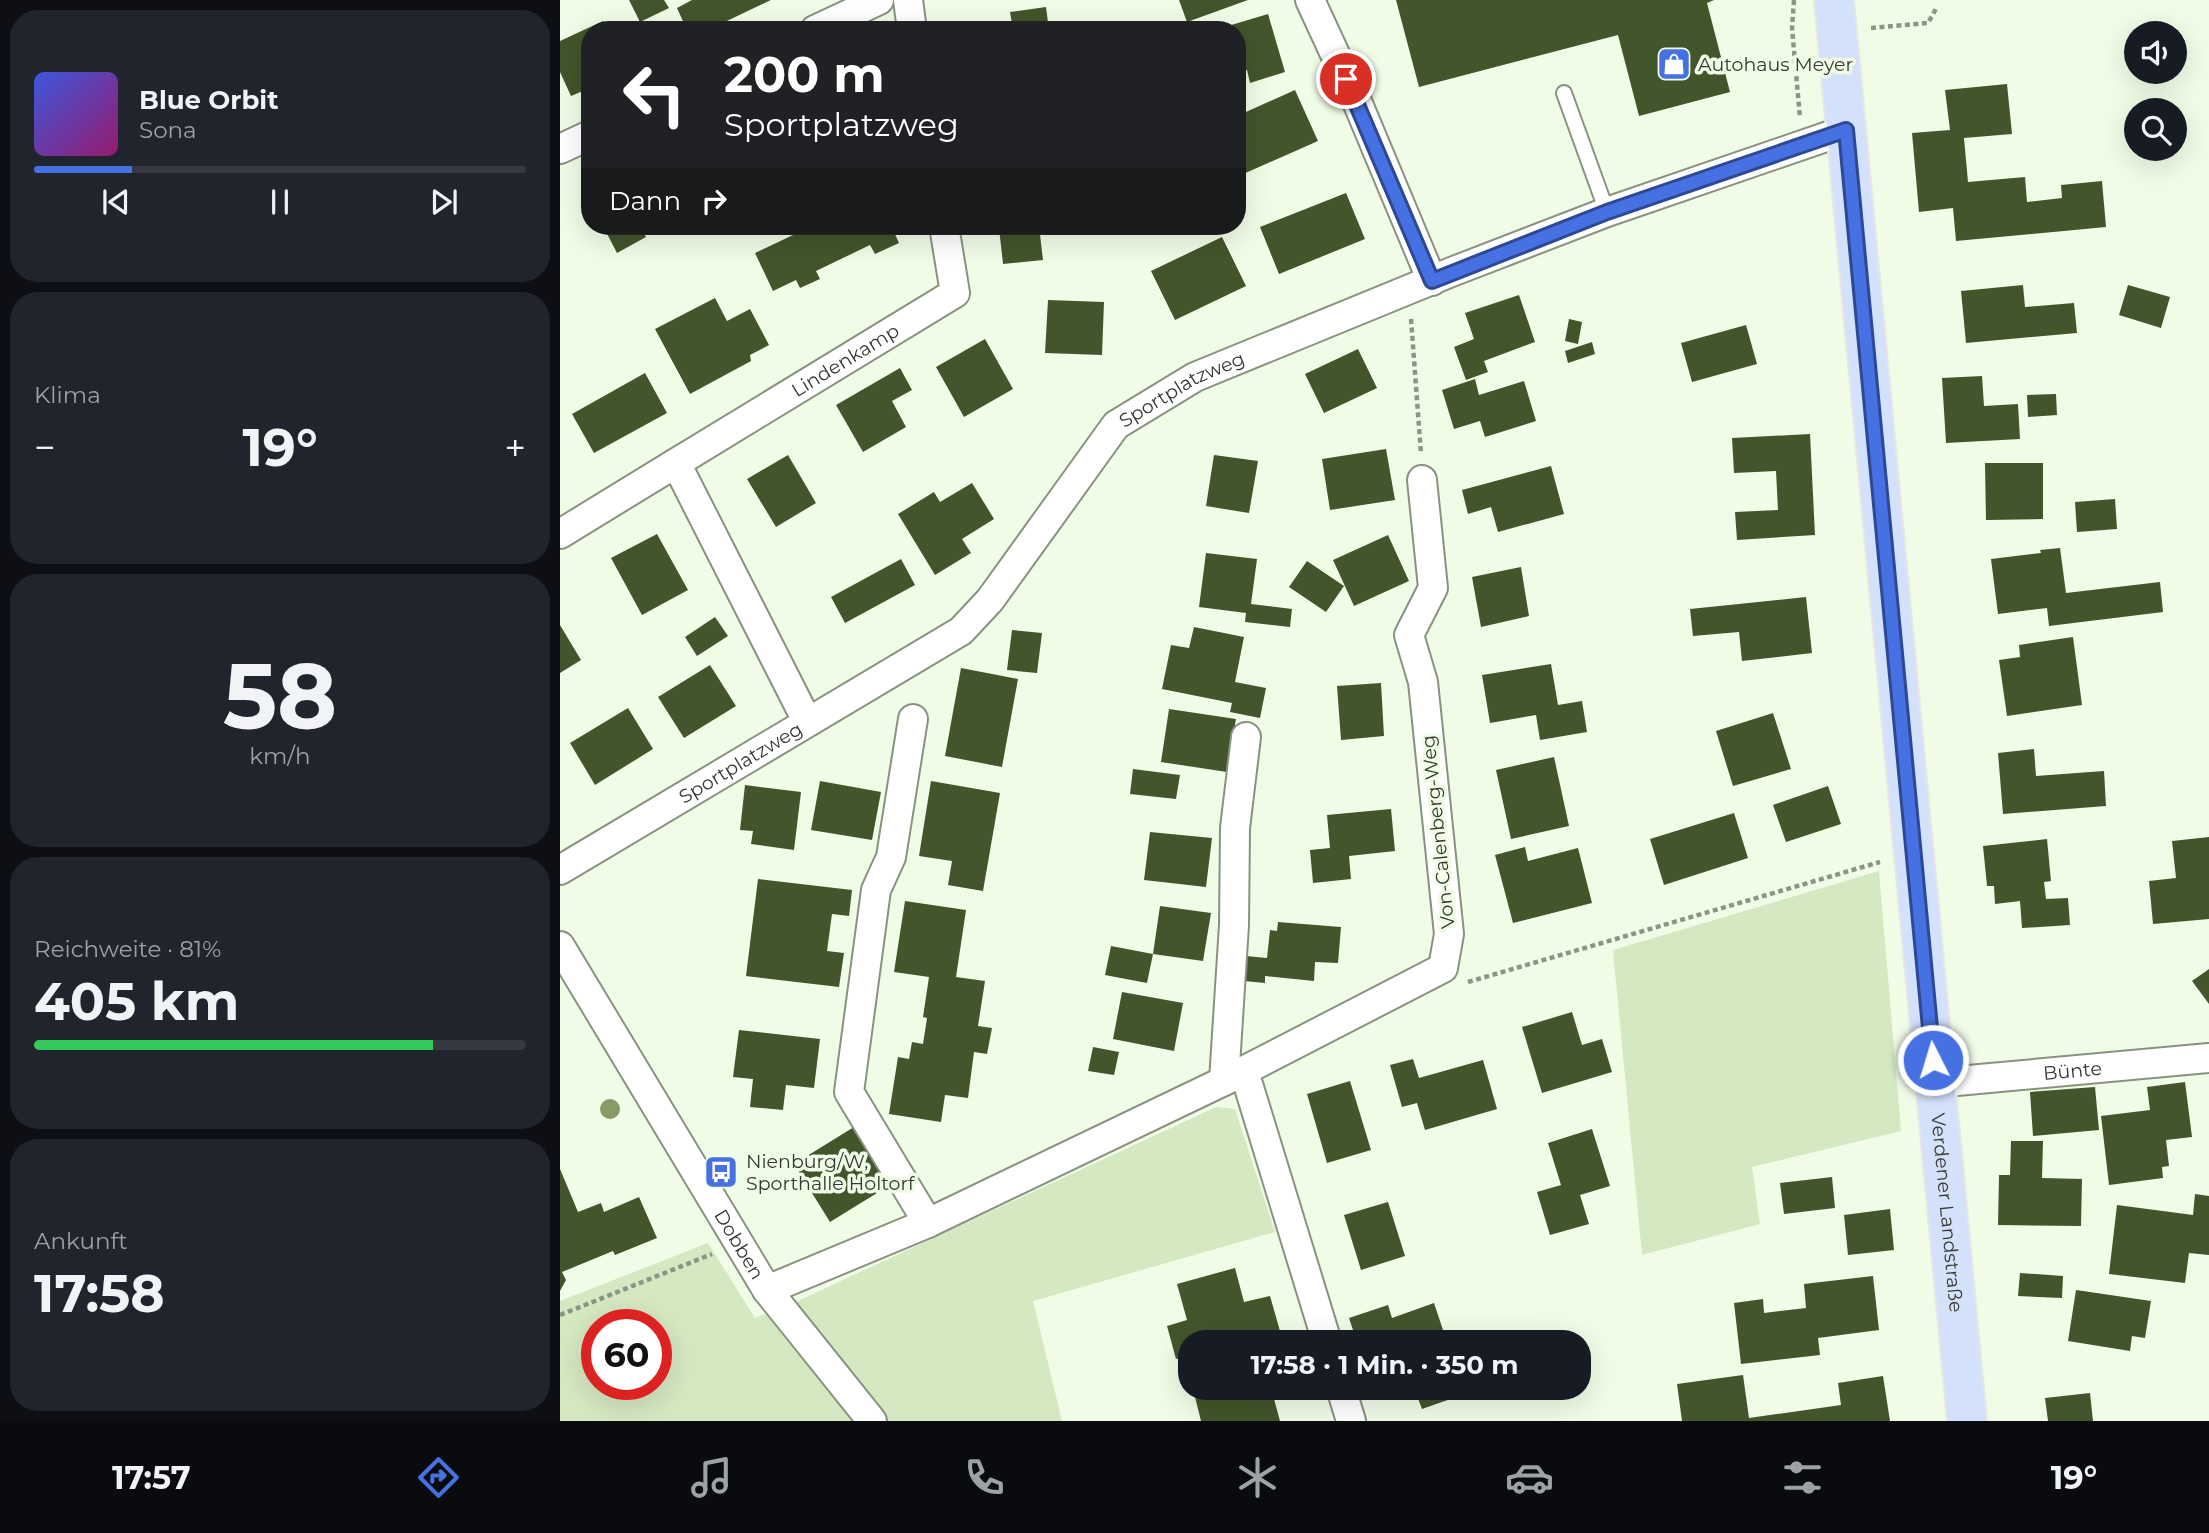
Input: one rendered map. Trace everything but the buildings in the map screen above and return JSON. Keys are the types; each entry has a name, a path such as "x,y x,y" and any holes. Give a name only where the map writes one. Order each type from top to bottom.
{"main road":[{"name":"Verdener Landstraße","path":"1834,0 1967,1421"}],"street":[{"path":"834,21 879,0"},
{"path":"908,0 911,21"},
{"path":"1310,0 1358,104 1432,281"},
{"name":"Sportplatzweg","path":"560,870 961,631 990,600 1116,425 1195,377 1607,212 1846,130"},
{"path":"560,149 581,139"},
{"name":"Lindenkamp","path":"560,534 956,293 946,235"},
{"path":"676,463 807,721"},
{"name":"Von-Calenberg-Weg","path":"1422,480 1433,588 1409,635 1423,682 1448,920 1449,934 1443,968"},
{"path":"913,719 891,857 876,890 849,1092 928,1223"},
{"path":"1246,737 1235,828 1234,1076 1323,1330"},
{"name":"Dobben","path":"560,946 767,1290 872,1421"},
{"path":"767,1290 928,1223 1234,1076 1443,968"},
{"name":"Bünte","path":"1935,1083 2209,1058"},
{"path":"1344,1400 1351,1421"}],"lane":[{"path":"1564,93 1607,212"}],"path":[{"path":"1870,29 1928,23 1937,7"},
{"path":"1400,293 1413,324 1422,480"},
{"path":"1443,968 1468,982 1913,853"},
{"path":"560,1314 739,1242"}],"green space":[{"path":"1879,871 1901,1131 1752,1167 1760,1224 1642,1255 1613,950"},
{"path":"1216,1107 1235,1109 1275,1232 1033,1301 1062,1421 560,1421 560,1301 708,1243 755,1318 802,1299"}],"place":[{"name":"Autohaus Meyer","path":"1674,64"},
{"name":"Nienburg/W, Sporthalle Holtorf","path":"721,1172"}],"route":[{"path":"1346,79 1432,281 1607,212 1846,130 1933,1060"}]}
